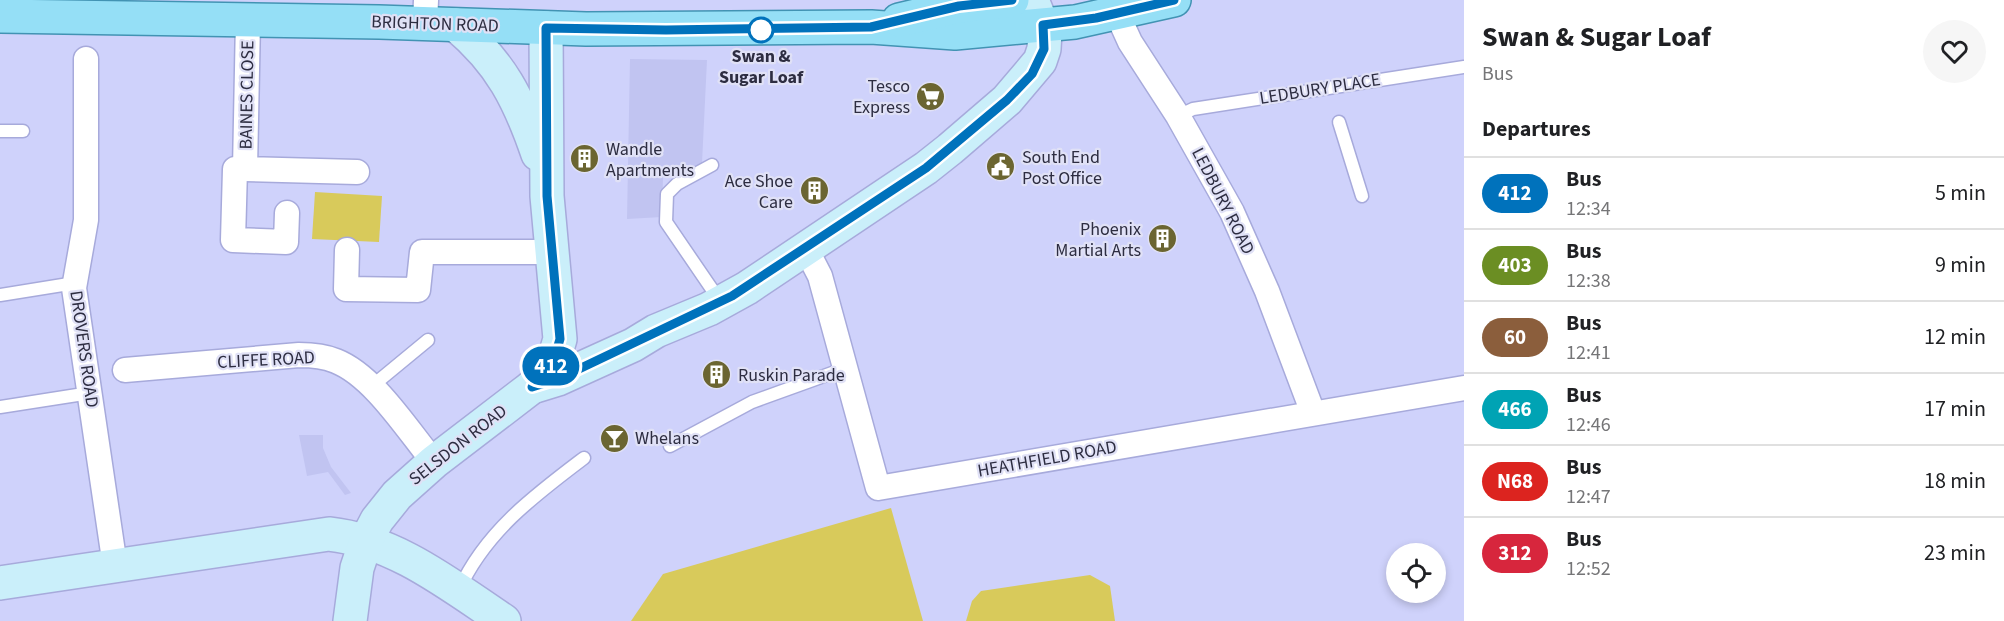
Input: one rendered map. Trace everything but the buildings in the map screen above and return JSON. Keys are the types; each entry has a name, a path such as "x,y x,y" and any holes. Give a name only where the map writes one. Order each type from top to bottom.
{"main road":[{"name":"BRIGHTON ROAD","path":"0,16 248,20 435,16 546,28 677,30 871,27 949,33 1027,13 1174,0"},
{"name":"SELSDON ROAD","path":"350,621 357,568 366,541 377,520 397,495 434,462 532,387 558,379 721,302 764,277 805,247 904,183 950,149 1007,100 1032,74 1044,49 1027,13"},
{"path":"435,16 481,47 508,81 534,142 547,188"},
{"path":"532,387 552,366 558,349 559,323 547,188 546,28"},
{"path":"558,349 586,346 656,331"},
{"path":"0,583 320,535 340,536 366,541 401,555 504,621"}],"street":[{"name":"LEDBURY ROAD","path":"1113,7 1130,42 1178,116 1232,212 1267,291 1313,413"},
{"name":"BAINES CLOSE","path":"245,169 248,20"},
{"name":"DROVERS ROAD","path":"86,59 86,220 75,283 115,566"},
{"name":"BAINES CLOSE","path":"287,213 286,242 233,240 235,169 357,172"},
{"name":"HEATHFIELD ROAD","path":"805,247 820,276 878,488 1464,388"},
{"path":"347,250 346,289 418,290 422,252 551,252"},
{"name":"CLIFFE ROAD","path":"126,370 299,355 318,356 336,361 354,370 371,387 434,462"}],"lane":[{"name":"LEDBURY PLACE","path":"1178,116 1193,109 1329,91 1464,67"},
{"path":"1339,122 1362,196"},
{"path":"0,131 23,131"},
{"path":"712,165 677,184 667,194 666,222 721,302"},
{"path":"0,295 75,283"},
{"path":"371,387 428,340"},
{"path":"670,446 752,402 846,368"},
{"path":"0,407 90,393"},
{"path":"459,591 466,575 494,534 531,498 584,458"}],"shaded area":[{"path":"630,59 707,60 702,163 677,176 663,176 662,217 627,219"},
{"path":"315,192 382,196 379,242 312,239"},
{"path":"299,435 323,435 323,448 331,467 351,493 345,495 328,472 307,476"},
{"path":"891,508 923,621 631,621 663,574"},
{"path":"1090,575 1110,586 1115,621 966,621 972,601 981,591"}],"bus line":[{"name":"412","path":"1012,0 959,6 871,27 666,30 546,28 544,67 547,196 560,339 552,366 532,387 558,379 633,345 656,331 709,309 747,288 926,168 1007,100 1032,74 1044,49 1043,25 1076,22 1174,0"}],"place":[{"name":"Swan & Sugar Loaf","path":"761,30"},
{"name":"Tesco Express","path":"931,96"},
{"name":"Wandle Apartments","path":"585,159"},
{"name":"South End Post Office","path":"1001,167"},
{"name":"Ace Shoe Care","path":"814,191"},
{"name":"Phoenix Martial Arts","path":"1162,239"},
{"name":"Ruskin Parade","path":"717,375"},
{"name":"Whelans","path":"614,438"}]}
